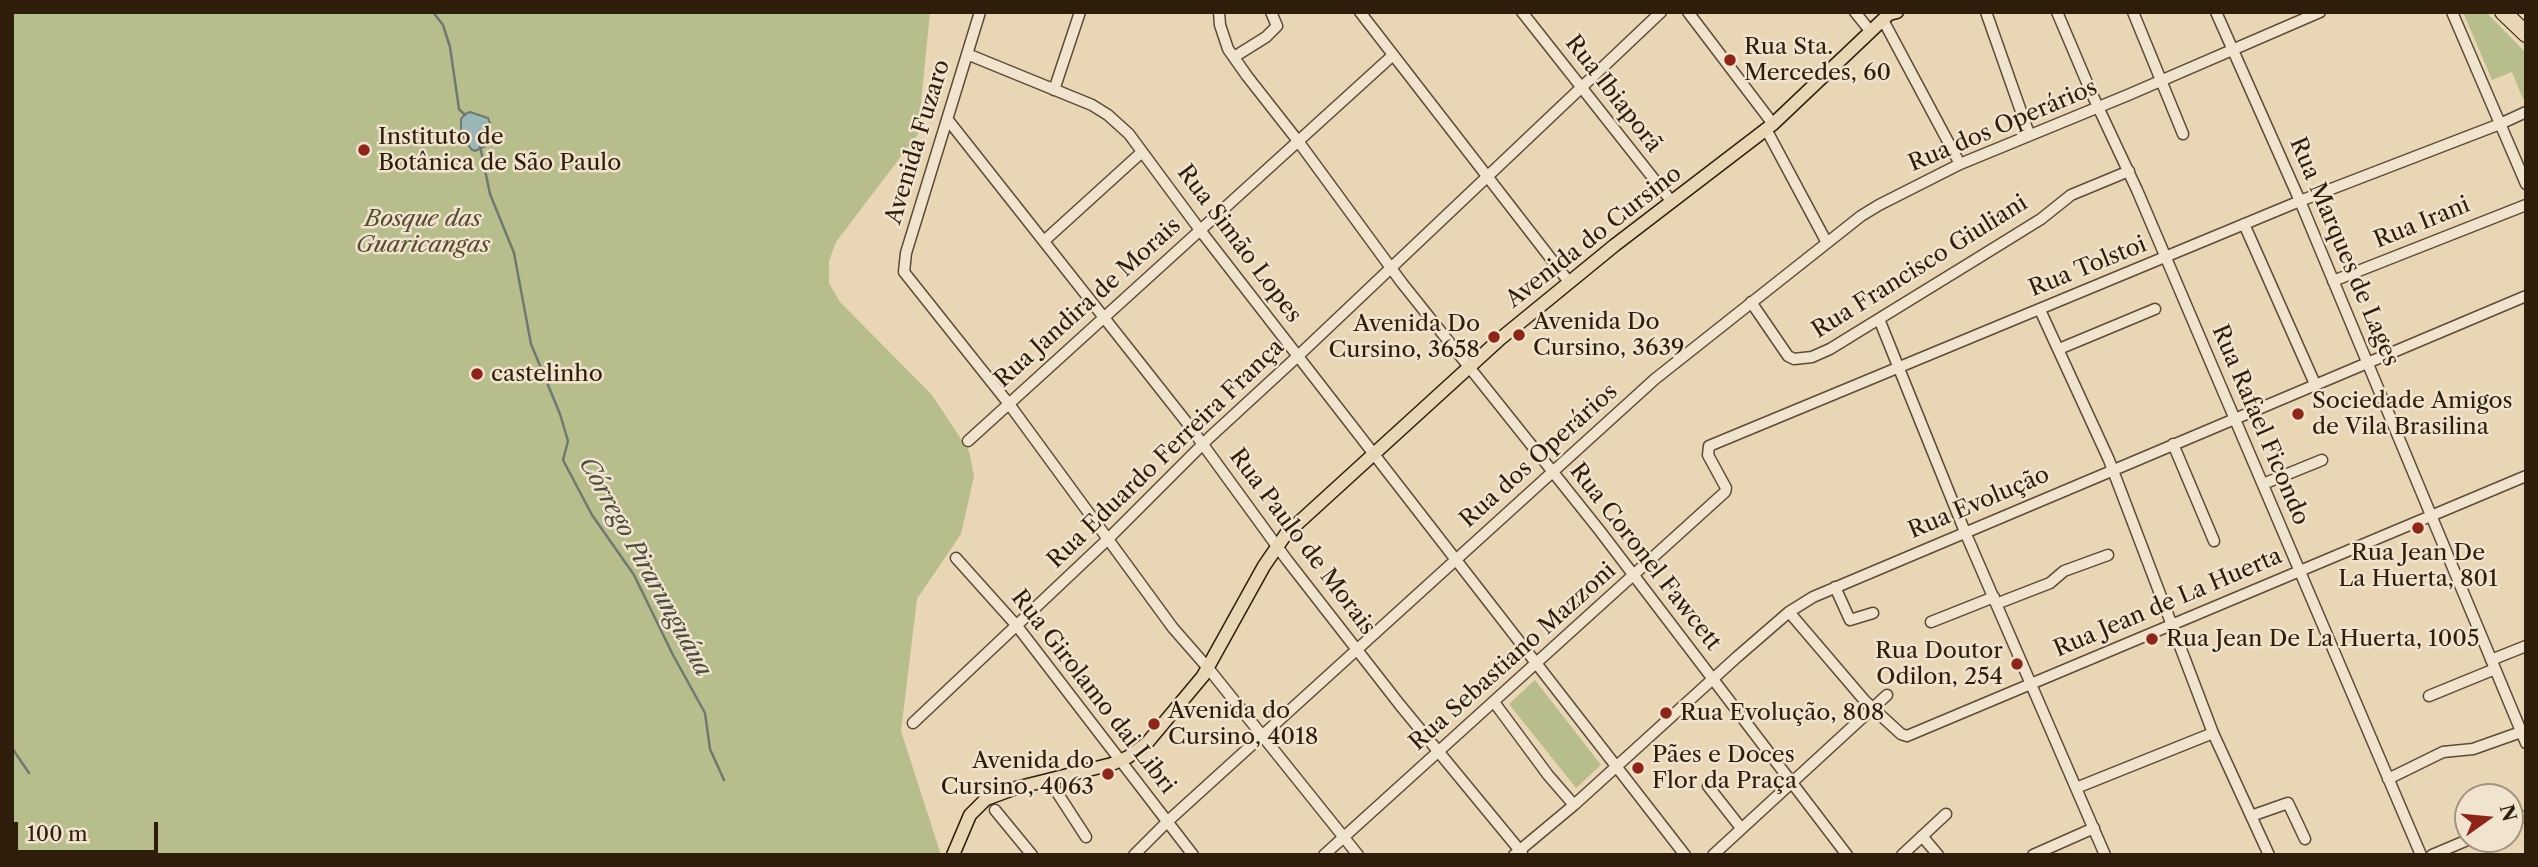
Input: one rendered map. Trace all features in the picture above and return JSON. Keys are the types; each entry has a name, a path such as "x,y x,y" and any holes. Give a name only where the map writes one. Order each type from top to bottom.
{"highway":[{"path":"2503,12 2526,34"}],"main road":[{"name":"Avenida do Cursino","path":"953,855 970,816 986,799 1016,788 1120,762 1137,751 1159,731 1208,668 1277,545 1500,339 1569,282 1770,127 1890,15"}],"street":[{"name":"Avenida Fuzaro","path":"980,12 904,262 904,272 1009,404"},
{"path":"1054,89 1080,12"},
{"name":"Rua Coronel Fawcett","path":"1219,12 1223,36 1234,57 1391,268 1554,473 1847,855"},
{"path":"1234,57 1266,37 1277,26 1271,12"},
{"path":"1360,12 1569,282"},
{"name":"Rua Ibiaporã","path":"1521,12 1672,202"},
{"name":"Rua Eduardo Ferreira França","path":"913,723 1107,540 1202,445 1661,12"},
{"path":"1688,12 1770,127 1827,243"},
{"path":"1856,12 1871,32"},
{"path":"1986,12 2029,134"},
{"name":"Rua Rafael Ficondo","path":"2057,12 2129,171 2421,855"},
{"path":"2133,12 2183,134"},
{"name":"Rua Marques de Lages","path":"2216,12 2300,201 2526,743"},
{"name":"Rua dos Operários","path":"1134,855 1262,735 1655,379 1879,205 1960,164 2320,12"},
{"path":"2452,12 2526,184"},
{"path":"1890,15 1960,164"},
{"name":"Rua Simão Lopes","path":"967,54 1054,89 1108,115 1129,134 1200,230 1685,855"},
{"name":"Rua Jandira de Morais","path":"968,441 1392,56"},
{"name":"Rua Tolstoi","path":"1726,488 1708,455 1709,446 2300,201 2526,112"},
{"name":"Rua Paulo de Morais","path":"948,120 1104,317 1357,649 1519,853"},
{"path":"1044,241 1142,152"},
{"name":"Rua Francisco Giuliani","path":"1751,302 1781,349 1794,359 1812,358 2041,219 2071,195 2129,171"},
{"name":"Rua Irani","path":"2333,281 2526,205"},
{"path":"2244,225 2315,384"},
{"name":"Rua Evolução","path":"1519,853 1789,612 1812,597 2526,296"},
{"path":"2059,349 2155,309"},
{"path":"2040,310 2113,469 2213,733 2269,855"},
{"path":"1879,319 1965,532 2105,855"},
{"path":"1009,404 1173,628 1358,855"},
{"path":"2173,444 2214,541"},
{"path":"2263,484 2322,460"},
{"name":"Rua Jean de La Huerta","path":"1873,709 1901,734 1907,736 2526,476"},
{"name":"Rua Sebastiano Mazzoni","path":"1324,855 1633,577 1725,492 1726,488"},
{"path":"1931,622 2050,583 2064,572 2108,555"},
{"name":"Rua Girolamo dai Libri","path":"956,558 1017,626 1194,855"},
{"path":"1835,587 1850,620 1873,613"},
{"path":"1789,612 1873,709"},
{"path":"2429,696 2526,646"},
{"path":"1713,855 1887,695"},
{"path":"1494,702 1548,775 1574,805"},
{"path":"2388,779 2443,752 2473,749 2521,732"},
{"path":"2076,788 2213,733"},
{"path":"1049,780 1086,837"},
{"path":"1708,786 1741,828"},
{"path":"2251,816 2288,803 2305,839"},
{"path":"995,810 1031,855"},
{"path":"1902,855 1946,814"},
{"path":"2033,855 2094,828"},
{"path":"1922,835 1938,855"},
{"path":"2432,855 2454,846"}],"green space":[{"name":"Bosque das Guaricangas","path":"12,12 930,12 918,134 836,242 829,261 829,283 840,302 932,395 969,451 974,476 961,534 917,599 901,731 941,855 12,855"},
{"path":"2463,12 2486,12 2526,53 2526,97 2523,99 2512,72 2492,80"},
{"path":"1535,680 1601,765 1576,788 1509,704"}],"water":[{"path":"470,112 488,118 490,123 483,126 486,137 491,140 490,144 475,151 461,133 461,119"}],"waterway":[{"name":"Córrego Pirarunguáua","path":"433,12 443,25 450,47 459,109 465,115"},
{"name":"Córrego Pirarunguáua","path":"480,146 490,194 514,253 531,344 560,414 568,441 563,460 592,515 634,575 705,713 710,749 724,780"},
{"path":"12,748 29,773"}],"place":[{"name":"Rua Sta. Mercedes, 60","path":"1730,60"},
{"name":"Instituto de Botânica de São Paulo","path":"364,150"},
{"name":"Avenida Do Cursino, 3639","path":"1519,335"},
{"name":"Avenida Do Cursino, 3658","path":"1494,337"},
{"name":"castelinho","path":"477,374"},
{"name":"Sociedade Amigos de Vila Brasilina","path":"2298,414"},
{"name":"Rua Jean De La Huerta, 801","path":"2418,528"},
{"name":"Rua Jean De La Huerta, 1005","path":"2152,639"},
{"name":"Rua Doutor Odilon, 254","path":"2017,664"},
{"name":"Rua Evolução, 808","path":"1666,713"},
{"name":"Avenida do Cursino, 4018","path":"1154,724"},
{"name":"Pães e Doces Flor da Praça","path":"1638,768"},
{"name":"Avenida do Cursino, 4063","path":"1108,774"}]}
